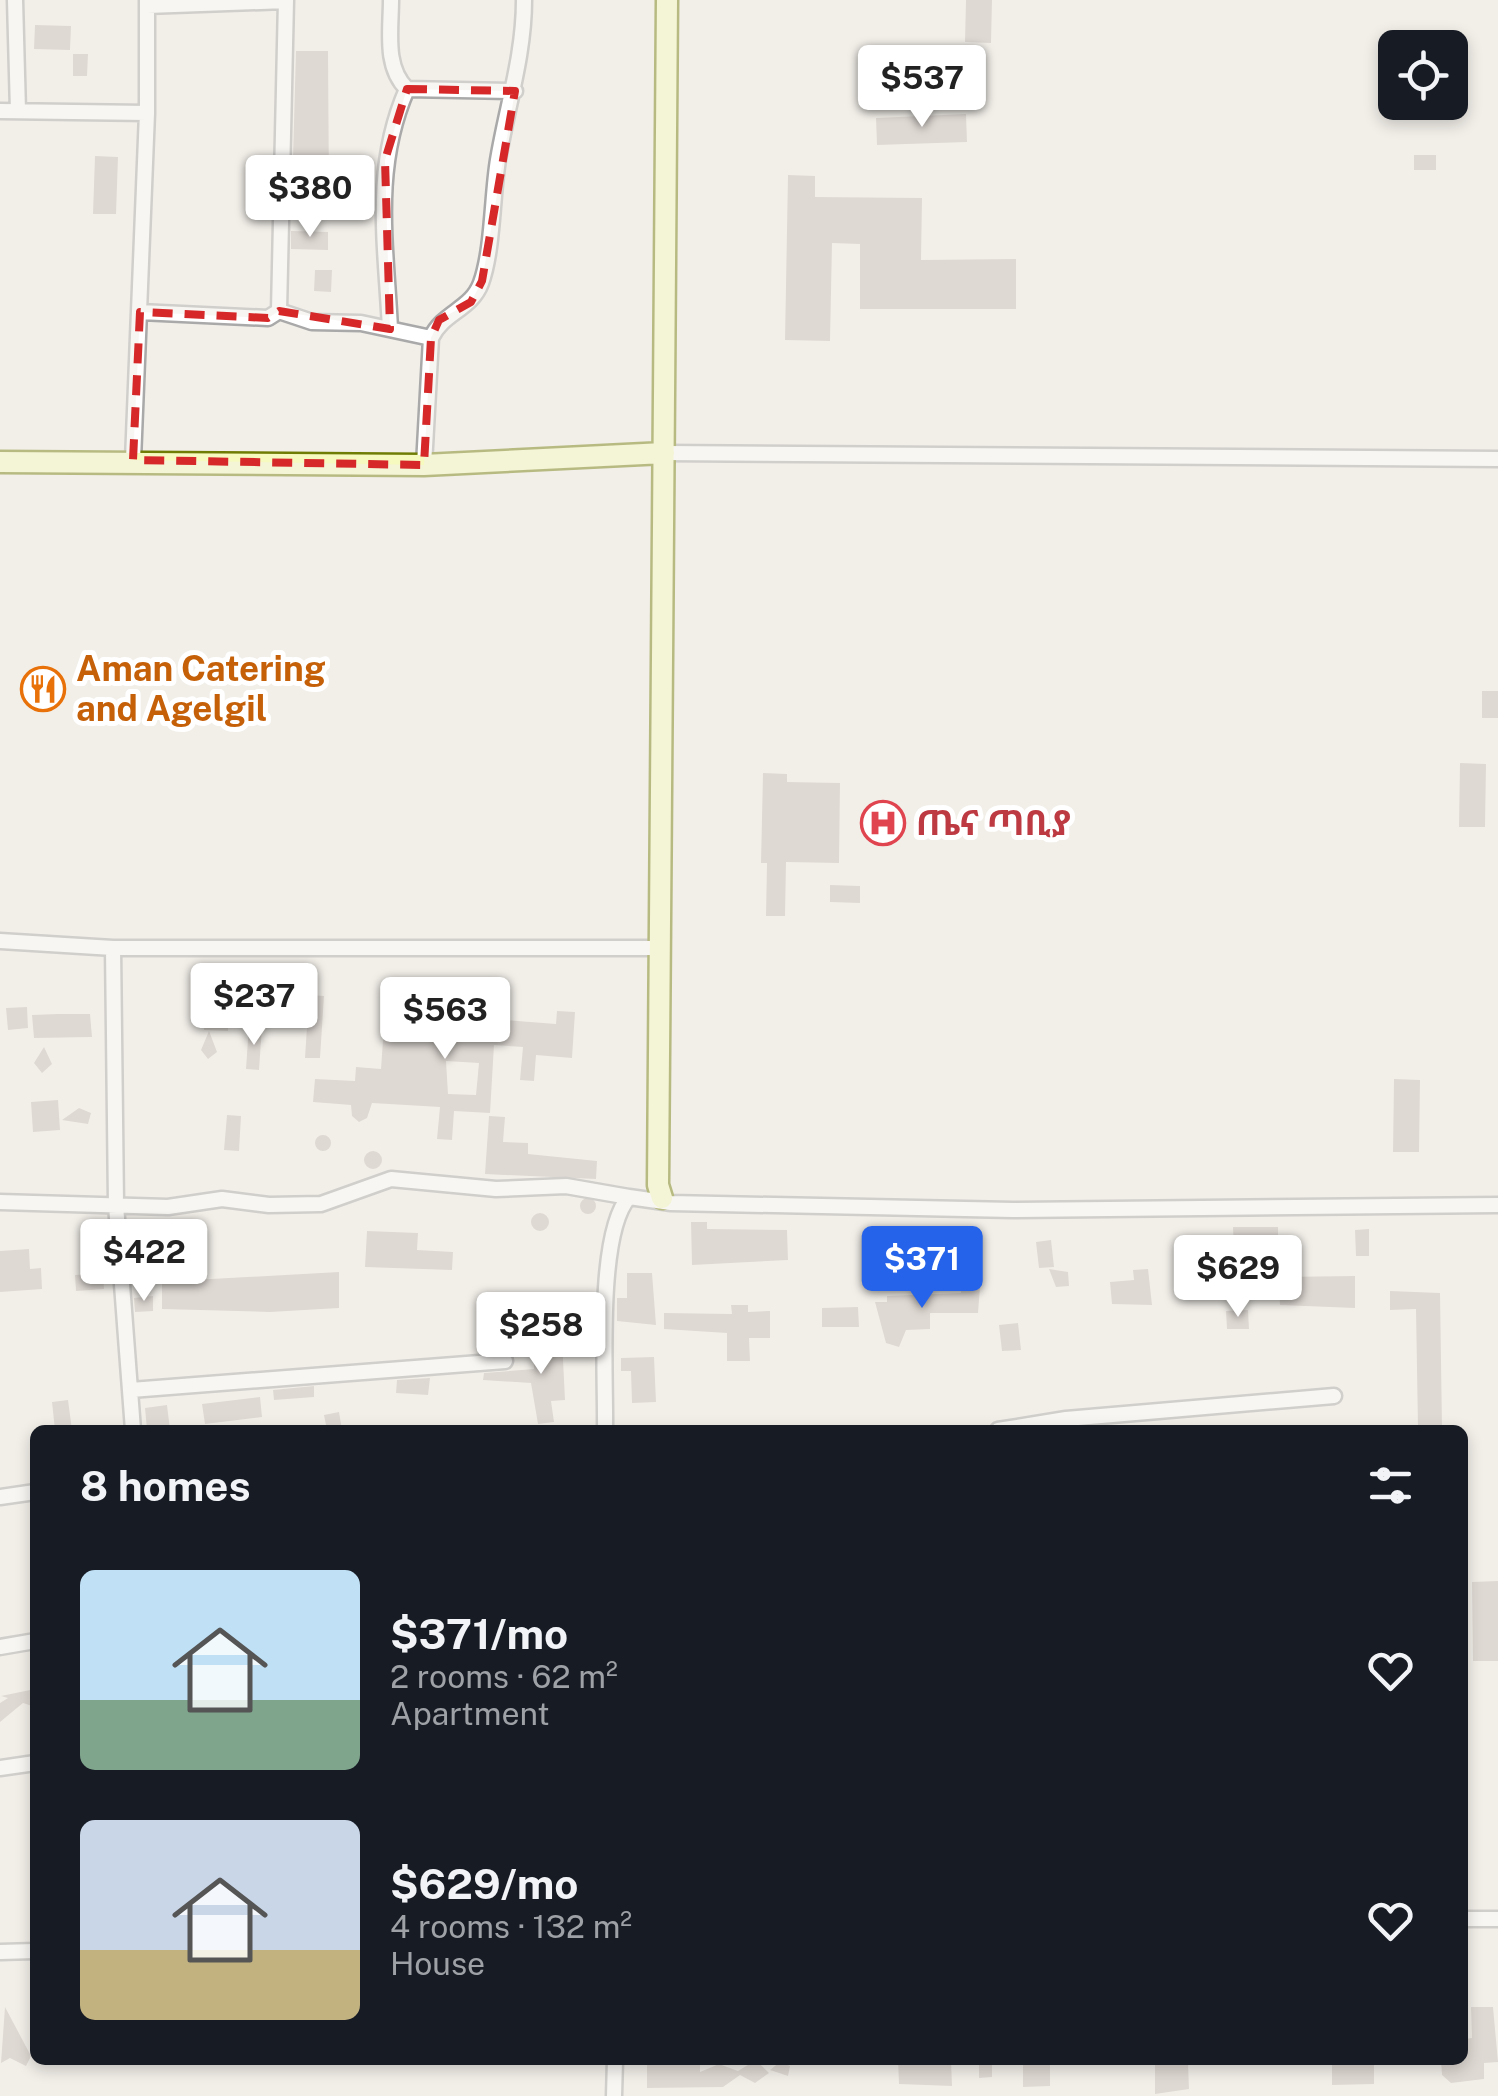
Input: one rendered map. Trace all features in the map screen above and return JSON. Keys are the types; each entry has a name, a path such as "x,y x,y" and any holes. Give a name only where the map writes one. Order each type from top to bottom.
{"street":[{"path":"391,0 392,62 395,78 407,89 514,90"},
{"path":"424,465 431,338 439,320 471,302 482,281 499,155 524,41 524,0"},
{"path":"662,1198 658,1185 667,0"},
{"path":"10,1 18,111"},
{"path":"133,460 147,113 147,3 286,1 279,311"},
{"path":"390,329 382,212 385,160 390,128 407,89"},
{"path":"0,111 147,113"},
{"path":"279,311 312,322 361,323 431,338"},
{"path":"140,312 268,318 279,311"},
{"path":"0,462 424,465 664,453 1498,459"},
{"path":"0,942 113,948 660,948"},
{"path":"113,948 116,1205 133,1425"},
{"path":"0,1202 168,1208 222,1199 270,1205 321,1204 391,1180 496,1189 566,1186 672,1202 1013,1210 1498,1205"},
{"path":"606,1425 607,1277 617,1210 629,1197"},
{"path":"130,1390 505,1360"},
{"path":"1029,1425 1334,1396"},
{"path":"0,1497 30,1493"},
{"path":"0,1647 30,1642"},
{"path":"0,1768 30,1764"},
{"path":"1468,1920 1498,1920"},
{"path":"0,1952 30,1951"},
{"path":"614,2096 616,2065"}],"highlighted area":[{"path":"407,89 515,91 482,281 471,302 439,320 431,338 424,465 133,460 140,312 268,318 279,311 390,329 385,160"}],"building":[{"path":"966,0 992,0 991,43 965,42"},
{"path":"35,25 71,26 70,50 34,49"},
{"path":"296,51 328,51 329,195 292,194"},
{"path":"73,54 88,54 87,76 73,76"},
{"path":"966,114 967,142 877,145 876,118"},
{"path":"1414,155 1436,155 1436,170 1414,170"},
{"path":"95,156 118,157 116,214 93,214"},
{"path":"788,175 815,176 815,197 922,198 921,260 1016,259 1016,309 860,309 860,244 832,243 830,341 785,340"},
{"path":"291,231 328,232 328,250 291,249"},
{"path":"315,270 332,270 331,292 314,291"},
{"path":"1482,691 1498,691 1498,718 1482,718"},
{"path":"1460,763 1486,764 1485,827 1459,827"},
{"path":"763,773 787,774 787,782 840,783 839,863 786,862 785,916 766,916 767,863 761,863"},
{"path":"830,885 860,886 860,903 830,902"},
{"path":"309,995 324,996 320,1058 305,1058"},
{"path":"386,997 404,999 403,1019 452,1022 454,1005 493,1009 492,1019 556,1024 557,1011 575,1012 572,1058 536,1055 534,1081 520,1080 523,1047 494,1045 490,1113 454,1111 452,1140 437,1139 440,1107 372,1103 367,1118 359,1122 352,1116 351,1105 313,1102 315,1079 355,1081 356,1067 381,1069","holes":["446,1061 479,1063 476,1095 448,1094"]},
{"path":"205,1006 229,1008 228,1031 204,1030"},
{"path":"27,1007 28,1028 8,1030 6,1008"},
{"path":"90,1014 92,1037 34,1038 32,1015"},
{"path":"249,1025 262,1026 259,1070 246,1069"},
{"path":"209,1031 217,1052 208,1059 201,1050"},
{"path":"44,1047 52,1064 42,1073 34,1063"},
{"path":"1394,1079 1420,1080 1419,1152 1393,1152"},
{"path":"58,1100 60,1130 33,1132 31,1102"},
{"path":"79,1108 91,1113 88,1124 62,1120"},
{"path":"227,1115 241,1116 239,1151 224,1150"},
{"path":"489,1116 505,1117 503,1142 528,1143 528,1154 597,1161 596,1179 485,1174"},
{"path":"323,1135 331,1143 323,1151 315,1143"},
{"path":"373,1151 380,1153 380,1167 373,1169 366,1167 364,1160 366,1153"},
{"path":"588,1198 596,1206 588,1214 580,1206"},
{"path":"540,1213 547,1215 547,1229 540,1231 533,1229 531,1222 533,1215"},
{"path":"691,1222 707,1222 707,1229 787,1230 788,1260 692,1265"},
{"path":"1233,1227 1278,1227 1278,1250 1234,1250"},
{"path":"1369,1229 1369,1256 1356,1256 1355,1230"},
{"path":"367,1231 418,1233 417,1250 453,1252 452,1270 365,1267"},
{"path":"1051,1240 1054,1267 1039,1268 1036,1242"},
{"path":"29,1249 30,1269 41,1268 42,1289 0,1292 0,1251"},
{"path":"1049,1269 1068,1272 1069,1286 1056,1287"},
{"path":"1148,1269 1152,1305 1112,1304 1110,1282 1134,1280 1133,1270"},
{"path":"162,1272 193,1273 193,1280 339,1272 339,1308 270,1312 162,1309"},
{"path":"103,1273 104,1289 76,1291 75,1275"},
{"path":"627,1273 652,1273 656,1325 617,1321 617,1298 627,1298"},
{"path":"1355,1276 1355,1308 1280,1305 1279,1277"},
{"path":"961,1286 980,1287 978,1313 930,1313 930,1329 906,1330 899,1347 886,1343 875,1302 887,1302 887,1296 961,1293"},
{"path":"1390,1291 1440,1293 1442,1425 1418,1425 1416,1309 1390,1310"},
{"path":"153,1296 153,1311 135,1312 134,1298"},
{"path":"731,1305 748,1305 748,1312 770,1311 770,1338 749,1338 750,1361 727,1361 727,1333 664,1329 664,1313 732,1314"},
{"path":"858,1307 859,1327 822,1327 822,1308"},
{"path":"1248,1310 1249,1329 1227,1329 1226,1311"},
{"path":"1018,1323 1021,1350 1002,1351 999,1325"},
{"path":"562,1339 565,1400 551,1401 554,1422 538,1424 531,1383 483,1380 484,1373 534,1369 533,1340"},
{"path":"654,1357 656,1402 632,1403 631,1371 621,1371 621,1358"},
{"path":"430,1378 428,1395 396,1393 397,1380"},
{"path":"314,1386 314,1397 274,1400 273,1390"},
{"path":"260,1397 262,1417 205,1424 202,1404"},
{"path":"68,1400 71,1425 54,1425 52,1402"},
{"path":"167,1405 169,1425 147,1425 145,1408"},
{"path":"339,1412 341,1425 326,1425 324,1415"},
{"path":"1498,1581 1498,1661 1473,1661 1472,1582"},
{"path":"30,1690 30,1705 23,1703 0,1722 0,1703 8,1698 1,1696"},
{"path":"5,2007 30,2058 26,2066 10,2058 1,2063"},
{"path":"1471,2007 1493,2007 1498,2062 1484,2063 1484,2079 1451,2083 1442,2075 1441,2065 1468,2065 1468,2038 1472,2038"},
{"path":"647,2065 700,2065 700,2072 722,2065 738,2071 748,2065 761,2065 769,2073 755,2083 740,2075 723,2087 647,2088"},
{"path":"776,2065 790,2066 788,2076 770,2070"},
{"path":"898,2065 951,2065 952,2086 899,2084"},
{"path":"979,2065 992,2065 992,2077 979,2078"},
{"path":"1023,2065 1050,2065 1050,2086 1023,2087"},
{"path":"1155,2065 1188,2065 1189,2089 1155,2094"},
{"path":"1332,2065 1374,2065 1374,2084 1332,2085"}],"place":[{"name":"Aman Catering and Agelgil","path":"43,689"},
{"name":"ጤና ጣቢያ","path":"883,823"}]}
